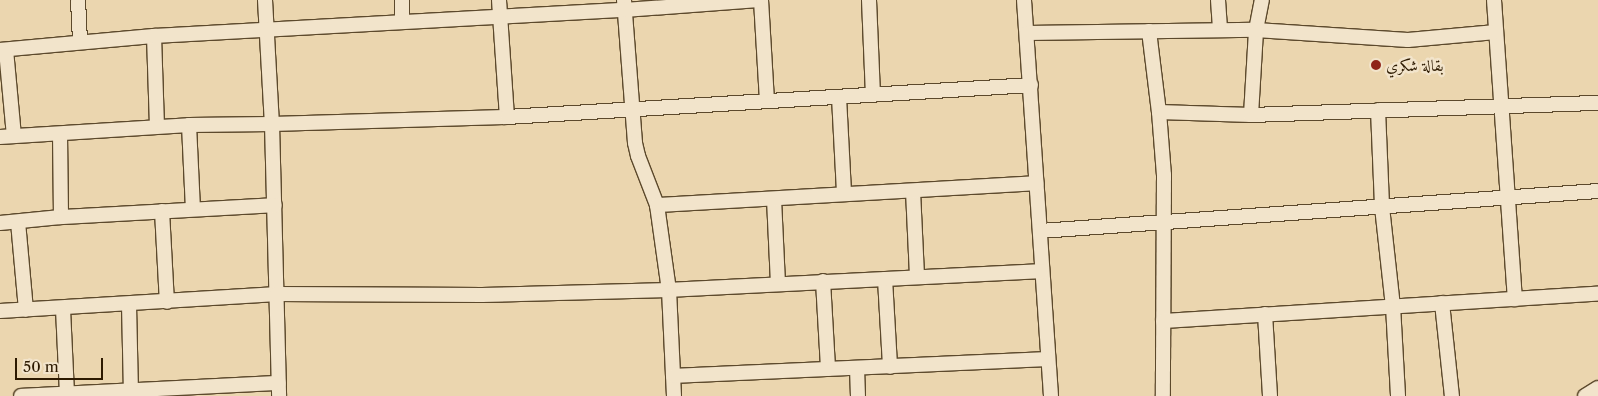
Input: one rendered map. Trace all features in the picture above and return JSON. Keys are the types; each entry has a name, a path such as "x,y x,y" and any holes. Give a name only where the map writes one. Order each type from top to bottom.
{"street":[{"path":"78,0 80,41"},
{"path":"21,396 67,393 279,390 275,205 265,0"},
{"path":"402,0 402,21"},
{"path":"498,0 506,117"},
{"path":"767,100 760,0 624,5 499,16 154,36 80,41 3,50 7,136 60,134 156,126 506,117 1031,85"},
{"path":"869,0 874,95"},
{"path":"1024,0 1051,396"},
{"path":"1218,0 1220,30"},
{"path":"1251,115 1256,30 1262,0"},
{"path":"1494,0 1515,299"},
{"path":"624,5 632,108 638,156 657,205 669,290 674,396"},
{"path":"1027,33 1256,30 1408,40 1496,32"},
{"path":"1149,31 1159,112 1164,175 1163,396"},
{"path":"154,36 156,126"},
{"path":"839,97 844,194"},
{"path":"1159,112 1251,115 1598,104"},
{"path":"1378,110 1382,207 1393,306 1398,396"},
{"path":"189,125 193,209"},
{"path":"60,134 61,217"},
{"path":"657,205 1036,183"},
{"path":"913,191 917,277"},
{"path":"1040,231 1598,191"},
{"path":"774,199 778,284"},
{"path":"0,223 61,217 275,205"},
{"path":"162,211 167,302"},
{"path":"18,222 26,310"},
{"path":"0,311 129,305 276,294 482,295 669,290 1042,271"},
{"path":"885,279 890,367"},
{"path":"822,281 828,369"},
{"path":"1163,321 1598,294"},
{"path":"1442,303 1452,396"},
{"path":"129,305 131,392"},
{"path":"63,309 67,393"},
{"path":"1265,314 1270,396"},
{"path":"673,376 1047,359"},
{"path":"857,368 858,396"},
{"path":"1584,396 1598,388"}],"place":[{"name":"بقالة شكري","path":"1376,65"}]}
